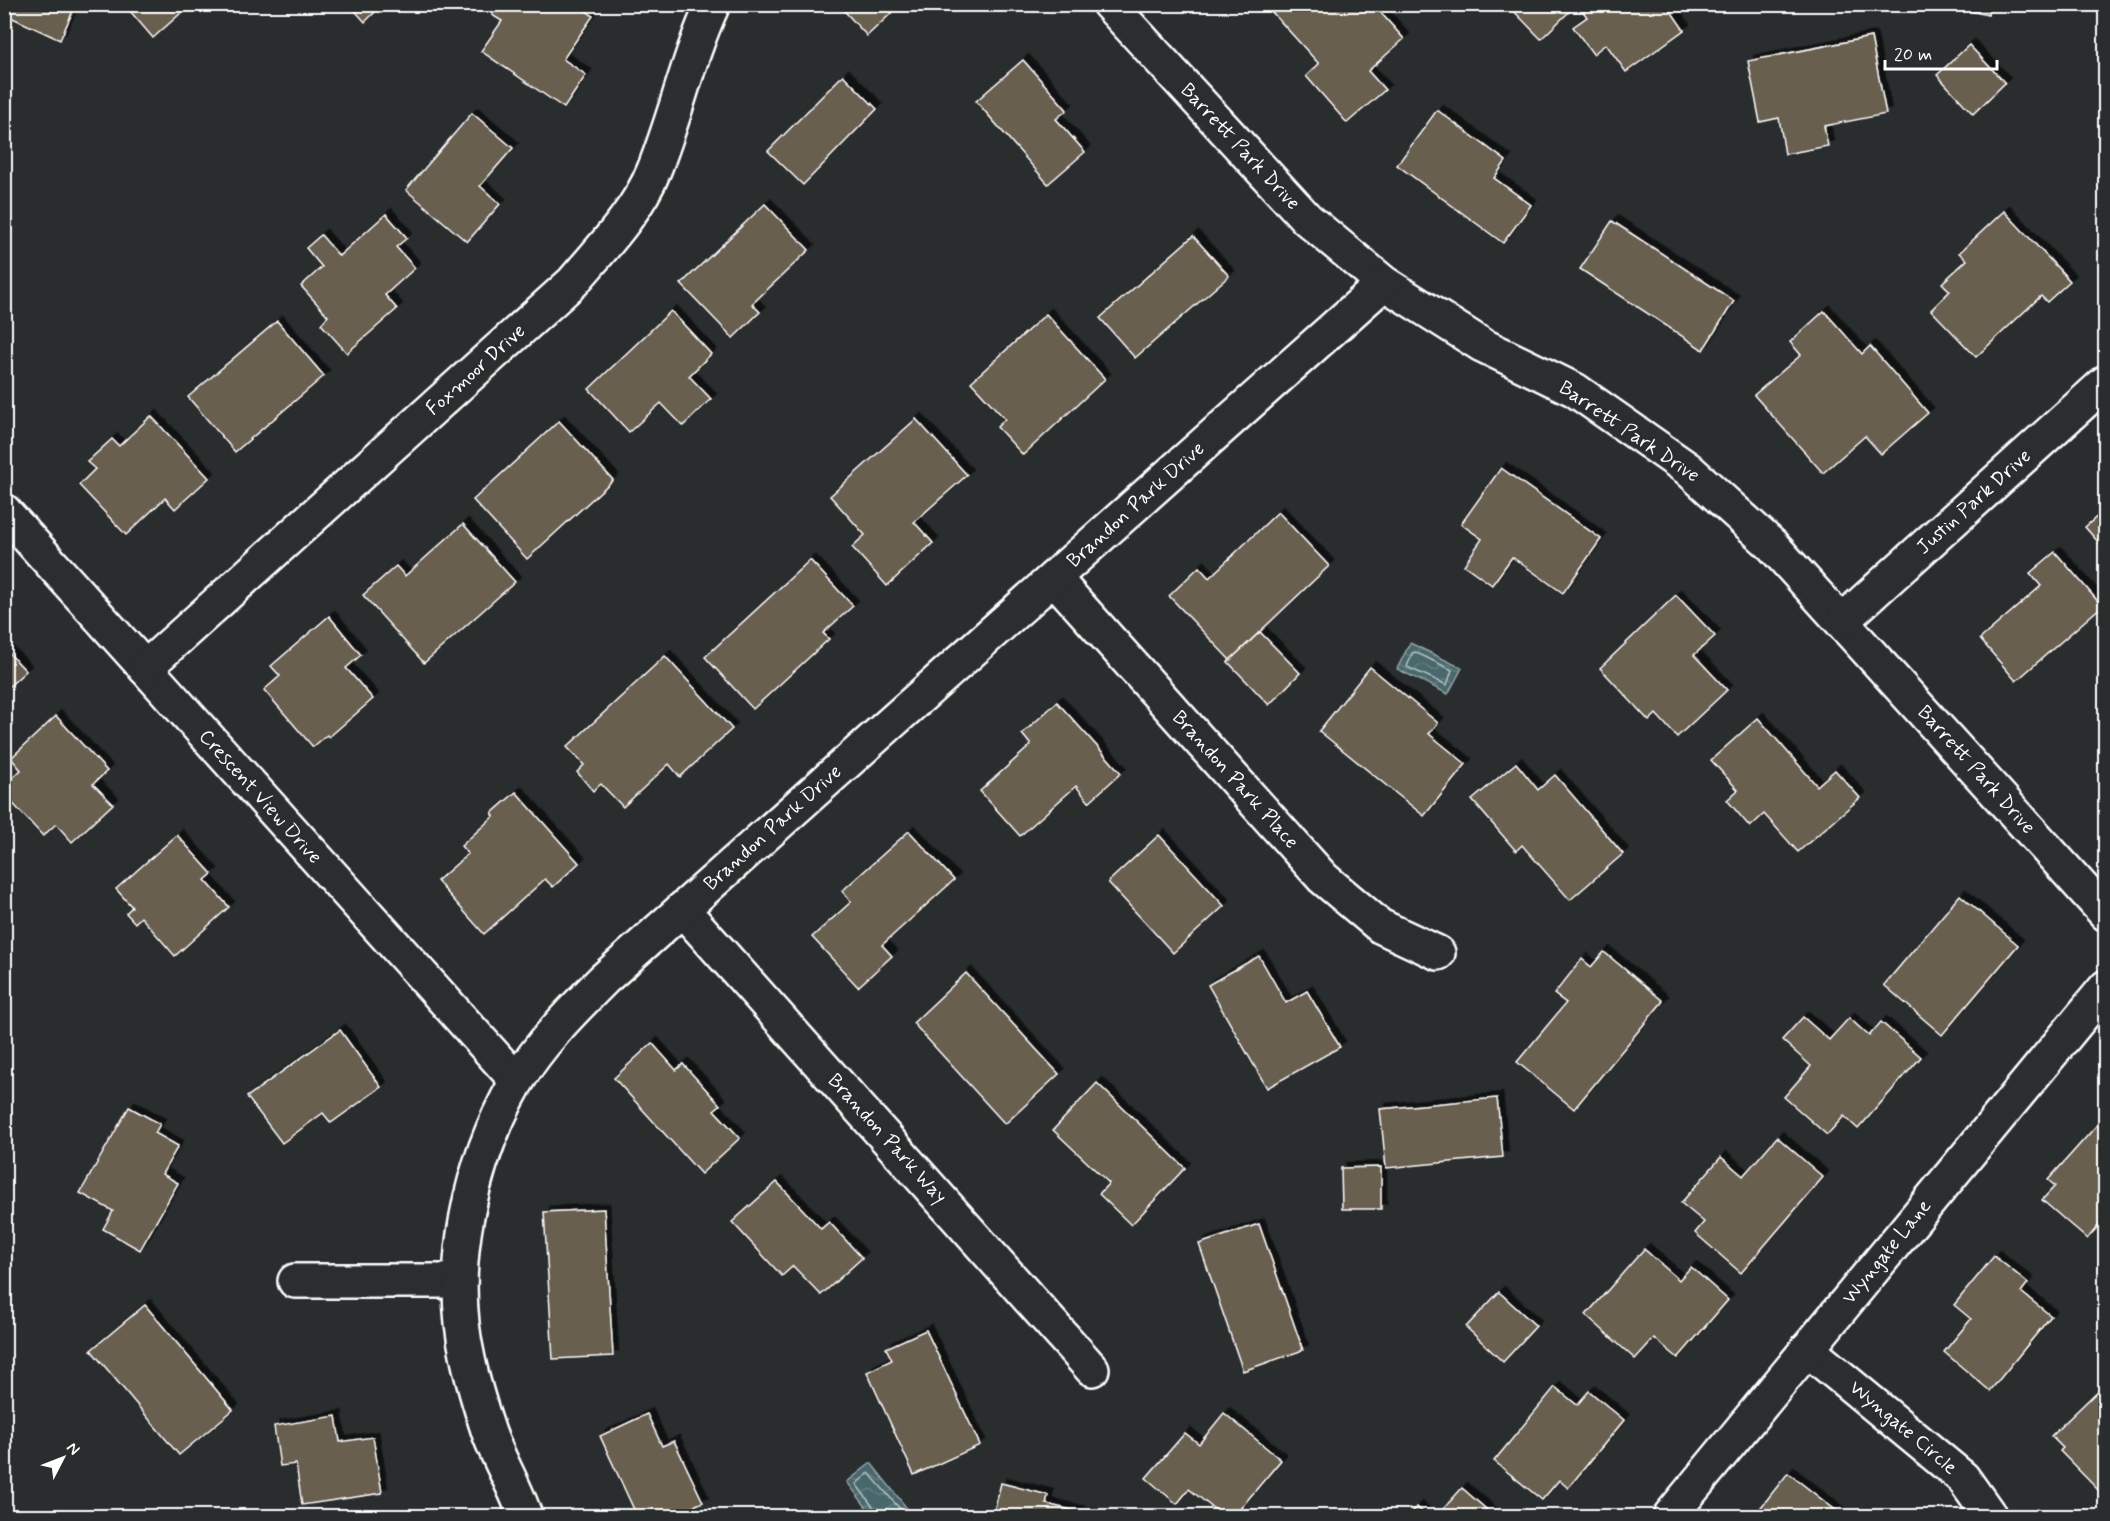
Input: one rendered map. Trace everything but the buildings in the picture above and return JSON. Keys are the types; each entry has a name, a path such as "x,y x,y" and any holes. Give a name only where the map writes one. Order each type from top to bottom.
{"street":[{"name":"Foxmoor Drive","path":"145,668 573,282 618,230 653,172 696,42 713,4"},
{"name":"Barrett Park Drive","path":"1109,4 1307,219 1383,283 1482,345 1575,390 1688,469 1772,545 2106,914"},
{"name":"Brandon Park Drive","path":"525,1516 489,1433 467,1357 460,1281 468,1209 487,1142 517,1081 564,1020 682,909 1383,283"},
{"name":"Justin Park Drive","path":"1842,621 2106,382"},
{"name":"Crescent View Drive","path":"4,511 517,1081"},
{"name":"Brandon Park Place","path":"1054,578 1323,878 1380,926 1438,953"},
{"name":"Brandon Park Way","path":"682,909 1092,1369"},
{"name":"Wyngate Lane","path":"1670,1516 2106,987"},
{"path":"295,1281 460,1281"},
{"name":"Wyngate Circle","path":"1807,1349 1963,1478 1990,1516"}],"water":[{"path":"1410,643 1462,668 1448,694 1397,669"},
{"path":"871,1463 913,1516 873,1516 847,1482"}]}
